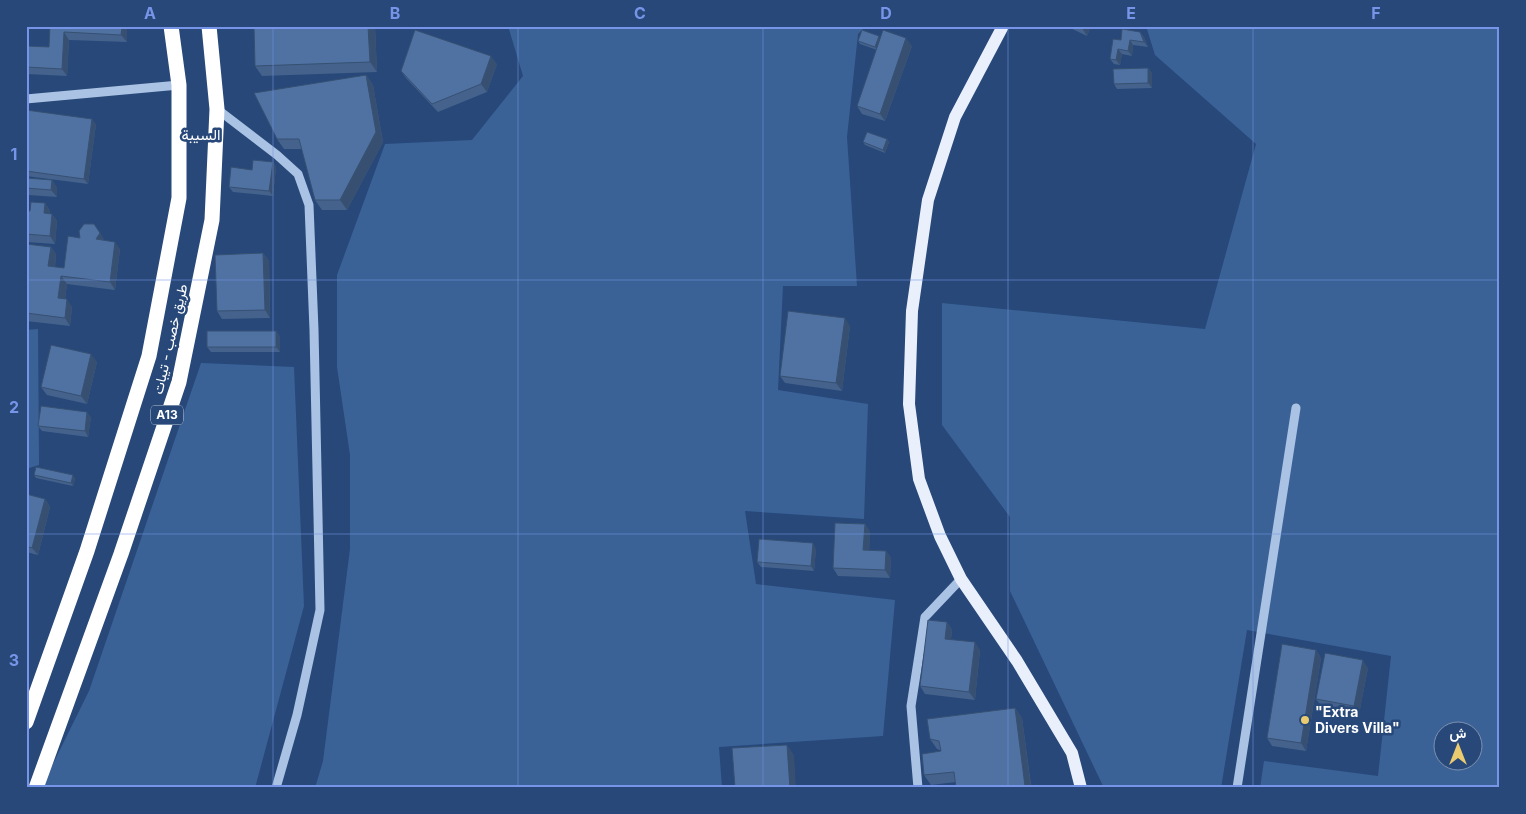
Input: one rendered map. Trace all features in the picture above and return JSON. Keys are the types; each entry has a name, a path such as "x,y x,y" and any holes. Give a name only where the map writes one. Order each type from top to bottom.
{"highway":[{"name":"طريق خصب - تيبات","path":"26,722 87,551 149,356 179,198 179,85 171,26"},
{"name":"طريق خصب - تيبات","path":"36,788 121,554 179,382 212,220 217,110 209,26"}],"main road":[{"path":"1003,26 955,117 928,200 912,311 908,404 919,479 940,536 961,579 1017,661 1072,753 1081,788"}],"street":[{"path":"26,99 179,85"},
{"path":"217,110 277,155 298,174 309,205 314,330 320,610 296,715 276,788"},
{"path":"1237,788 1296,408"},
{"path":"918,788 911,706 926,617 961,579"}],"shaded area":[{"path":"508,26 866,26 858,34 847,137 857,286 783,286 778,390 868,404 864,519 745,511 756,584 895,600 883,736 719,747 722,788 315,788 323,761 350,549 350,455 337,367 337,275 385,144 472,140 523,76"},
{"path":"1146,26 1500,26 1500,788 1260,788 1264,761 1378,776 1391,656 1247,630 1221,788 1104,788 1010,591 1010,517 942,425 942,303 1205,329 1256,144 1155,55"},
{"path":"38,329 39,465 26,469 26,330"},
{"path":"201,363 294,367 304,606 255,788 41,788 89,691"}],"building":[{"path":"50,26 122,26 121,35 64,32 62,69 26,67 26,46 49,47"},
{"path":"254,26 368,26 370,62 255,66"},
{"path":"1122,29 1140,32 1144,42 1130,40 1128,51 1118,49 1116,60 1110,59 1113,39 1121,40"},
{"path":"415,30 491,56 481,84 432,104 401,71"},
{"path":"862,30 879,36 875,47 858,41"},
{"path":"883,30 906,38 880,114 857,106"},
{"path":"1148,68 1148,83 1114,84 1113,69"},
{"path":"366,75 376,132 340,200 315,200 299,139 277,139 254,93"},
{"path":"26,110 92,119 84,179 26,171"},
{"path":"867,132 887,139 883,150 863,142"},
{"path":"253,160 273,162 269,191 229,187 231,167 252,170"},
{"path":"26,178 52,180 51,190 26,188"},
{"path":"31,202 45,203 44,213 52,214 50,236 26,234 26,211 30,211"},
{"path":"84,224 94,224 100,233 96,239 115,242 110,282 61,276 58,298 67,299 65,318 26,313 26,244 51,247 48,266 64,268 68,236 80,238 79,231"},
{"path":"263,253 265,310 217,311 215,255"},
{"path":"788,311 845,318 836,383 780,376"},
{"path":"207,331 276,331 276,347 207,347"},
{"path":"51,345 91,354 81,396 41,387"},
{"path":"41,406 87,412 85,431 38,426"},
{"path":"36,467 73,475 71,483 34,475"},
{"path":"26,494 45,499 32,548 26,546"},
{"path":"835,523 865,524 863,550 886,551 885,570 833,568"},
{"path":"759,539 813,543 811,566 757,562"},
{"path":"928,620 947,622 945,639 975,642 969,692 920,686"},
{"path":"1282,644 1316,650 1301,743 1267,738"},
{"path":"1325,653 1363,660 1354,706 1316,699"},
{"path":"1015,708 1025,786 1037,785 1037,788 956,788 954,772 924,775 922,754 941,751 939,741 930,739 927,719"},
{"path":"787,745 790,788 735,788 732,748"}],"place":[{"name":"\"Extra Divers Villa\"","path":"1305,720"}],"district":[{"name":"السيبة","path":"201,135"}]}
